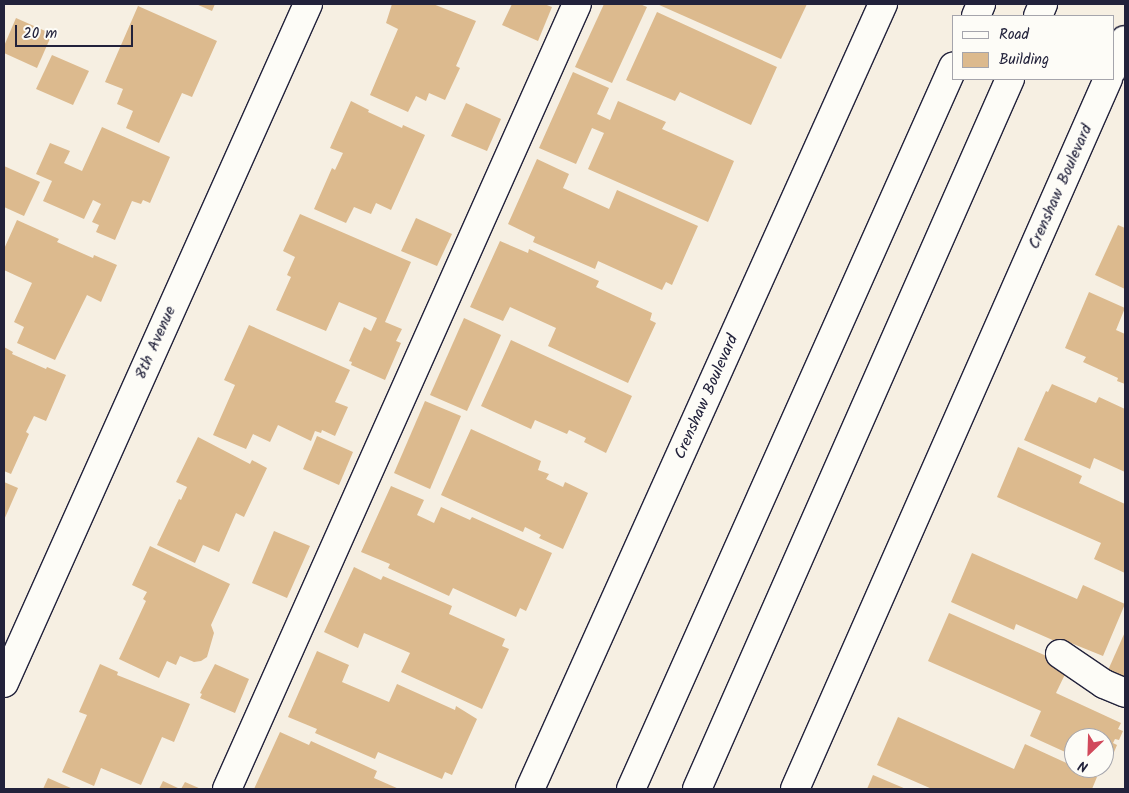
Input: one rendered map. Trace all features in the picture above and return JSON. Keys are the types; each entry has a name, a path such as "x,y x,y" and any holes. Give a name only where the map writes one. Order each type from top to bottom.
{"street":[{"name":"8th Avenue","path":"4,683 308,4"},
{"path":"227,789 577,4"},
{"name":"Crenshaw Boulevard","path":"530,789 883,4"},
{"path":"1114,67 1125,40"},
{"path":"631,789 952,69"},
{"path":"697,789 1010,80"},
{"name":"Crenshaw Boulevard","path":"796,789 1108,80"},
{"path":"1060,654 1104,684 1125,693"}],"building":[{"path":"196,4 215,4 212,11"},
{"path":"392,4 433,4 476,21 456,66 460,68 445,100 429,93 426,101 416,96 408,112 370,95 398,29 386,23"},
{"path":"512,4 544,4 552,7 538,41 502,25"},
{"path":"604,4 640,4 647,7 612,83 575,67"},
{"path":"657,4 807,4 781,59"},
{"path":"138,6 217,41 192,97 182,93 159,143 126,128 133,111 117,104 123,89 105,82"},
{"path":"657,12 777,67 751,125 680,92 675,101 626,80"},
{"path":"16,18 52,34 37,68 4,53 4,46"},
{"path":"52,55 89,71 73,105 36,89"},
{"path":"573,72 609,88 597,114 610,120 618,101 666,122 662,129 734,161 708,222 588,169 604,133 592,128 576,164 539,148"},
{"path":"351,101 369,110 368,112 402,128 403,125 425,135 391,210 376,203 371,214 354,207 346,223 314,209 332,168 335,170 343,153 330,148"},
{"path":"466,103 501,119 487,151 451,136"},
{"path":"102,127 170,157 150,203 143,200 141,204 132,201 115,240 96,232 99,225 92,222 101,204 93,200 84,219 43,201 52,181 36,174 50,143 70,151 64,163 82,171"},
{"path":"537,159 569,174 563,188 609,209 617,190 698,226 672,285 666,282 662,290 598,261 595,269 533,242 535,237 508,224"},
{"path":"4,166 40,182 24,216 4,207"},
{"path":"300,214 411,262 385,322 402,329 396,341 401,343 385,380 351,365 352,362 349,361 364,327 371,331 377,318 339,302 326,331 276,310 291,277 287,275 295,257 283,251"},
{"path":"416,218 452,234 437,266 401,251"},
{"path":"17,220 59,239 57,242 93,258 94,255 117,265 101,302 87,295 55,360 17,343 24,327 14,322 32,283 4,270 4,249"},
{"path":"1118,225 1125,228 1125,289 1095,275"},
{"path":"500,241 528,253 529,249 599,281 596,287 652,313 650,320 656,323 628,383 548,346 556,328 510,307 503,321 470,307"},
{"path":"1089,292 1125,308 1116,330 1125,334 1125,384 1117,381 1118,378 1083,362 1086,357 1065,348"},
{"path":"464,318 501,335 467,411 430,395"},
{"path":"249,325 350,370 335,402 348,407 335,436 322,430 321,433 315,431 311,441 278,425 270,442 253,434 246,449 213,435 235,385 224,380"},
{"path":"511,340 632,396 606,453 584,442 586,438 569,430 567,434 535,420 531,429 481,406"},
{"path":"4,347 13,352 12,354 46,369 47,367 66,375 46,421 34,416 26,432 29,434 11,474 4,471"},
{"path":"1052,384 1096,403 1099,397 1125,409 1125,472 1094,458 1090,469 1024,440 1046,391 1048,392"},
{"path":"425,401 461,416 430,489 394,473"},
{"path":"471,429 541,461 538,470 549,474 546,479 563,487 565,482 588,493 563,549 539,538 541,535 525,527 523,532 441,495"},
{"path":"317,436 353,452 339,485 303,469"},
{"path":"198,437 250,464 252,460 267,468 244,517 236,513 219,552 203,545 195,563 157,545 179,499 181,500 187,487 176,482"},
{"path":"1018,447 1082,476 1079,483 1125,504 1125,573 1094,559 1101,543 997,497"},
{"path":"4,482 18,488 4,520"},
{"path":"391,486 424,500 417,515 434,523 441,507 470,520 472,517 552,553 526,611 520,608 516,617 453,588 449,596 388,568 390,564 361,552"},
{"path":"274,531 310,546 287,598 252,583"},
{"path":"150,546 230,584 211,625 214,633 207,657 201,661 194,662 180,656 176,665 167,661 159,678 119,659 146,601 143,599 147,592 132,585"},
{"path":"972,553 1077,599 1083,585 1125,604 1103,656 1066,641 1064,645 1016,624 1014,630 951,602"},
{"path":"354,567 381,580 383,576 452,606 449,614 505,639 502,646 509,649 482,709 401,672 410,653 364,633 358,648 324,632"},
{"path":"949,613 1069,666 1056,693 1121,723 1118,729 1123,731 1119,740 1115,739 1114,741 1114,728 1064,728 1064,751 1030,736 1041,711 928,661"},
{"path":"1125,632 1125,686 1105,677"},
{"path":"317,651 349,665 342,682 389,702 397,684 455,710 456,706 477,719 452,775 445,772 442,779 378,752 375,759 315,733 317,729 288,717"},
{"path":"100,664 118,672 117,675 190,704 174,742 162,737 141,785 101,768 94,786 62,772 87,715 79,712"},
{"path":"215,664 249,679 235,713 200,698 202,694 200,693"},
{"path":"898,717 1014,769 1025,744 1064,762 1064,778 1097,778 1092,789 932,789 877,765"},
{"path":"280,732 309,745 311,741 377,771 374,778 399,789 254,789"},
{"path":"873,775 906,789 867,789"},
{"path":"48,778 73,789 43,789"},
{"path":"163,781 180,789 159,789"},
{"path":"185,782 201,789 181,789"}]}
